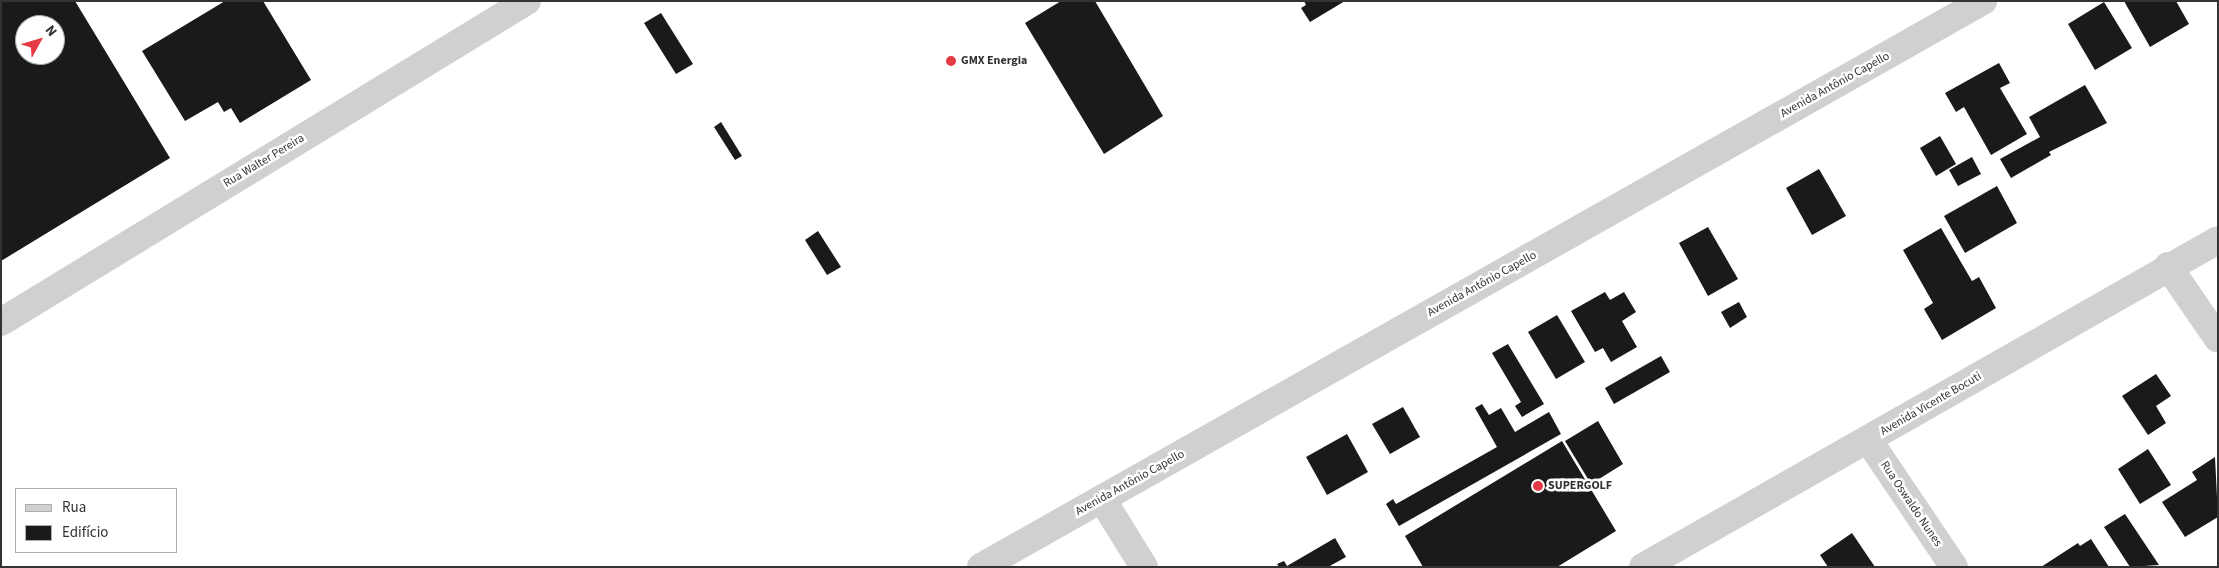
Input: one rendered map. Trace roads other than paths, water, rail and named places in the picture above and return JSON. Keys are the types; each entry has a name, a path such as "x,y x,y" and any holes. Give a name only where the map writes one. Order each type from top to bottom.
{"street":[{"name":"Rua Walter Pereira","path":"1,322 527,1"},
{"name":"Avenida Antônio Capello","path":"981,567 1983,1"},
{"name":"Avenida Vicente Bocuti","path":"1643,567 1869,441 2168,266 2218,240"},
{"path":"2168,266 2218,339"},
{"name":"Rua Oswaldo Nunes","path":"1869,441 1954,567"},
{"path":"1102,499 1144,567"}],"place":[{"name":"GMX Energia","path":"951,61"},
{"name":"SUPERGOLF","path":"1538,486"}]}
